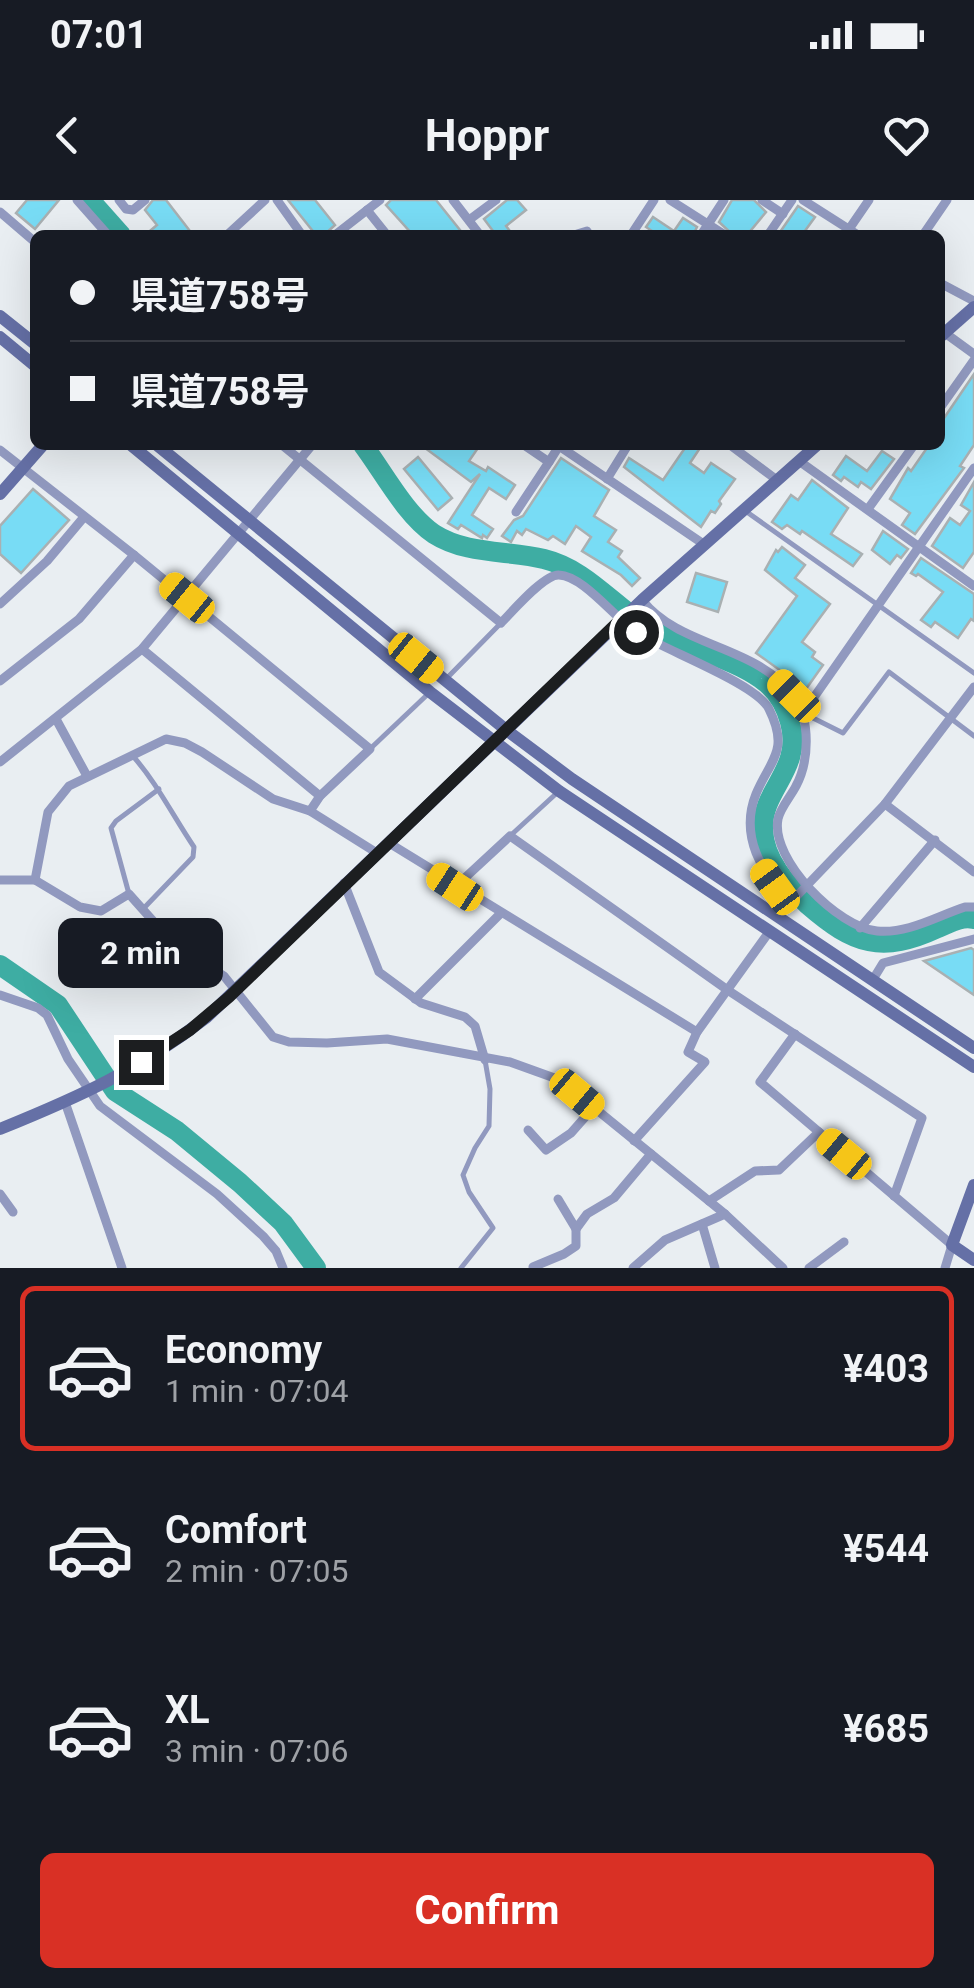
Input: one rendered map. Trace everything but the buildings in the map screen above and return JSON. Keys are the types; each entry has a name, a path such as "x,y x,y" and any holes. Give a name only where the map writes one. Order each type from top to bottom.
{"street":[{"path":"77,200 104,230"},
{"path":"118,200 126,209 133,210 145,200"},
{"path":"232,230 265,200"},
{"path":"276,200 298,230"},
{"path":"341,230 380,200"},
{"path":"454,200 476,230"},
{"path":"469,220 496,200"},
{"path":"640,200 647,210"},
{"path":"634,230 654,200"},
{"path":"670,200 717,230"},
{"path":"704,230 724,200"},
{"path":"762,200 783,214"},
{"path":"772,230 792,200"},
{"path":"803,200 847,230"},
{"path":"853,230 869,200"},
{"path":"926,230 947,200"},
{"path":"367,210 382,230"},
{"path":"0,212 30,238"},
{"path":"945,286 974,304 945,332"},
{"path":"0,316 30,340"},
{"path":"0,337 30,362"},
{"path":"945,337 974,357 945,400"},
{"path":"0,450 370,749 320,796 310,811"},
{"path":"0,494 39,450"},
{"path":"137,450 430,692 559,791 974,1067"},
{"path":"164,450 505,729 974,1048"},
{"path":"288,450 501,623 549,577 561,575 574,581 636,632 749,688 769,708 778,757 756,793 750,818 752,845 761,868 790,903"},
{"path":"0,762 142,649 308,450"},
{"path":"531,450 549,462"},
{"path":"516,512 556,450"},
{"path":"565,450 705,545"},
{"path":"607,479 625,450"},
{"path":"737,450 777,480"},
{"path":"0,1128 94,1090 122,1074 176,1040 236,990 620,620 811,450"},
{"path":"868,509 910,450"},
{"path":"799,461 973,583"},
{"path":"804,713 974,468"},
{"path":"0,604 46,561 84,517"},
{"path":"0,680 79,619 134,555"},
{"path":"642,600 659,618 766,668 794,696 804,713 805,760 799,781 778,817 781,852 846,922 860,928 898,931 965,906 974,907"},
{"path":"142,649 320,796"},
{"path":"777,917 885,804 974,687"},
{"path":"56,719 87,776"},
{"path":"36,880 48,812 69,786 166,739 185,743 273,800 310,811 377,853"},
{"path":"885,804 970,868 974,854"},
{"path":"455,887 510,836 730,991 922,1118 894,1196"},
{"path":"860,928 934,840"},
{"path":"389,844 697,1032"},
{"path":"0,880 36,880 80,907 100,910 129,894 162,931 224,976 273,1038 289,1042 387,1039 510,1062 560,1080 725,1214 783,1268"},
{"path":"344,883 379,972 415,999 465,1017 475,1026 485,1060"},
{"path":"415,999 500,914"},
{"path":"634,1141 706,1062 688,1052 697,1032 769,932"},
{"path":"872,981 884,963 974,940"},
{"path":"0,995 47,1014 68,1059 115,1119 140,1134 251,1226 276,1251 283,1268"},
{"path":"795,1034 760,1082 974,1260"},
{"path":"65,1102 122,1268"},
{"path":"528,1130 546,1150 571,1133 594,1108"},
{"path":"709,1201 755,1172 779,1170 819,1132"},
{"path":"576,1228 587,1214 614,1198 651,1154"},
{"path":"945,1268 974,1185"},
{"path":"0,1194 13,1212"},
{"path":"532,1266 576,1246 576,1228 558,1200"},
{"path":"632,1268 666,1240 725,1214"},
{"path":"702,1224 714,1268"},
{"path":"809,1268 844,1242"}],"lane":[{"path":"743,510 974,673"},
{"path":"445,680 501,623"},
{"path":"804,713 842,733 889,672 974,736"},
{"path":"370,749 430,692"},
{"path":"132,755 159,789 194,848 193,857 143,909"},
{"path":"129,894 112,828 116,820 159,789"},
{"path":"510,836 559,791"},
{"path":"461,1268 492,1228 463,1175 474,1148 490,1126 485,1060"}],"waterway":[{"path":"90,200 117,230"},
{"path":"366,450 404,504 434,534 460,546 559,564 585,578 659,633 734,664 772,688 786,709 793,739 787,766 764,815 764,840 785,880 824,919 855,937 884,943 918,936 960,919 974,919"},
{"path":"0,965 58,1005 115,1091 177,1131 240,1183 283,1223 316,1268"}],"route":[{"path":"141,1062 190,1030 229,997 620,620 636,632"}]}
